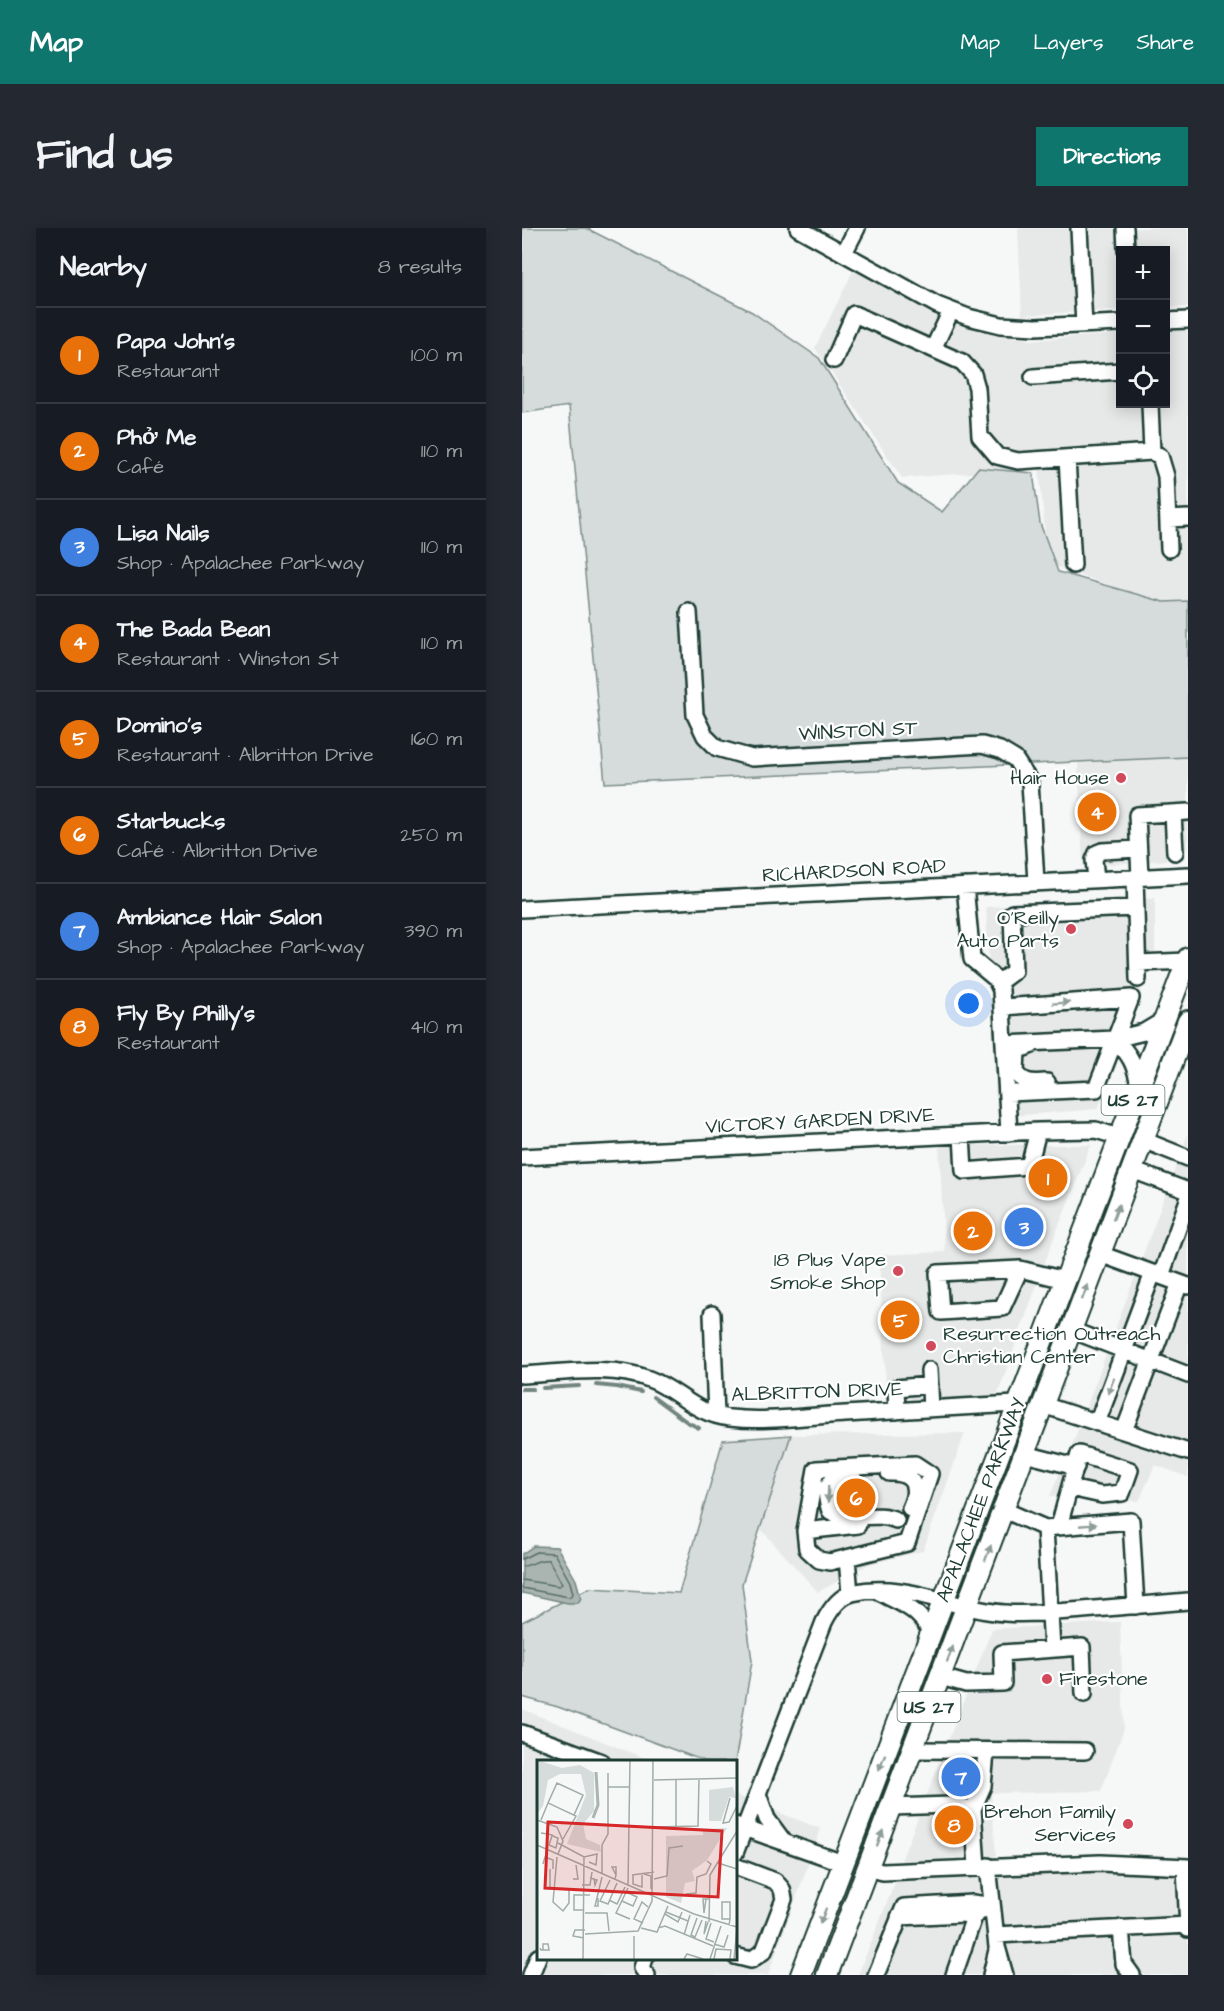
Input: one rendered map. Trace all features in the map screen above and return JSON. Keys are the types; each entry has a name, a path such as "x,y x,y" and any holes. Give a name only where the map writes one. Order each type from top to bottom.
{"main road":[{"name":"APALACHEE PARKWAY","path":"801,1975 1187,960"},
{"name":"APALACHEE PARKWAY","path":"827,1975 1188,1021"},
{"path":"1119,1137 1129,1149 1132,1170"},
{"path":"1043,1338 1071,1330 1064,1321 1063,1286"},
{"path":"843,1863 848,1871 848,1922"}],"street":[{"path":"798,228 937,305 968,317 1001,325 1035,327 1116,323"},
{"path":"844,253 857,228"},
{"path":"1079,228 1084,325"},
{"path":"1125,228 1126,246"},
{"path":"933,349 951,310"},
{"path":"834,360 854,314 962,362 973,374 977,388 981,436 997,456 1018,461 1152,452 1160,456 1166,476 1169,549"},
{"path":"1170,321 1188,320"},
{"path":"1033,377 1116,372"},
{"path":"1150,408 1152,452"},
{"path":"1066,458 1073,565"},
{"path":"1168,519 1188,519"},
{"name":"WINSTON ST","path":"689,612 695,715 705,736 717,748 752,758 982,745 1000,750 1016,759 1030,782 1036,882"},
{"path":"1175,852 1181,812 1137,815 1138,971 1187,960"},
{"path":"1096,879 1094,860 1097,853 1138,849"},
{"name":"RICHARDSON ROAD","path":"522,909 1188,875"},
{"path":"965,886 972,959 996,979 1002,990 1009,1133"},
{"path":"998,983 1014,971 1011,913 1136,908"},
{"path":"1002,1006 1131,998 1096,1089 1007,1093"},
{"path":"1004,1044 1115,1040 1144,1032 1164,1020"},
{"path":"1115,1040 1129,1054 1136,1068 1139,1085"},
{"path":"1038,1043 1017,1051 1017,1072 1024,1081 1030,1083 1100,1079"},
{"name":"VICTORY GARDEN DRIVE","path":"522,1157 1038,1131 1096,1130 1119,1137"},
{"path":"962,1135 964,1171 1029,1166 1038,1131"},
{"path":"1143,1140 1188,1158"},
{"path":"1132,1170 1188,1191"},
{"path":"1097,1423 1124,1350 1188,1200"},
{"path":"1100,1254 1184,1284 1151,1360 1124,1431"},
{"path":"1020,1269 1002,1308 941,1312 938,1273 1020,1269 1063,1286"},
{"path":"712,1314 716,1415"},
{"path":"1071,1330 1188,1375"},
{"name":"ALBRITTON DRIVE","path":"522,1375 608,1371 629,1373 650,1379 693,1407 716,1415 748,1419 1017,1404"},
{"path":"897,1411 896,1388 930,1378 931,1409"},
{"path":"1043,1405 1188,1452"},
{"path":"1025,1454 1130,1470 1122,1493 1102,1495 1070,1488"},
{"path":"1052,1649 1050,1613 1052,1528 1070,1488 1077,1461"},
{"path":"915,1464 930,1474 907,1543 830,1562 819,1560 807,1549 805,1531 816,1469 915,1464"},
{"path":"897,1473 909,1477 915,1491 914,1500 908,1511 907,1543 896,1520 885,1515 839,1517 830,1511 826,1493 828,1484 839,1476 897,1473"},
{"path":"1004,1510 1052,1528 1131,1521 1136,1606"},
{"path":"805,1531 896,1520"},
{"path":"847,1558 850,1594"},
{"path":"736,1848 740,1826 758,1794 829,1611 850,1594 886,1589 909,1592 967,1608 1006,1613 1050,1613 1188,1601"},
{"path":"876,1591 913,1609 922,1617 931,1632"},
{"path":"941,1677 966,1684 1003,1683 1002,1653 1082,1647 1084,1694"},
{"path":"522,1732 597,1760"},
{"path":"913,1750 1085,1751"},
{"path":"986,1752 983,1786 973,1809 1005,1975"},
{"path":"758,1794 767,1820 784,1842"},
{"path":"892,1807 950,1805 973,1809"},
{"path":"740,1826 843,1863"},
{"path":"868,1869 883,1872 1101,1863 1186,1867 1188,1927 1121,1928 997,1941"},
{"path":"736,1866 775,1881 782,1889 784,1899 764,1951 751,1960 736,1956"},
{"path":"902,1912 990,1902"},
{"path":"954,1975 974,1917 990,1902"},
{"path":"902,1912 964,1914 974,1917"},
{"path":"876,1975 902,1912"},
{"path":"1121,1928 1124,1964 1132,1975"},
{"path":"991,1975 997,1941"},
{"path":"531,1975 537,1960"},
{"path":"645,1960 642,1968 647,1975"}],"shaded area":[{"path":"522,228 586,228 752,312 819,358 898,483 942,512 978,468 1033,473 1040,523 1058,572 1164,602 1188,601 1188,757 605,783 569,406 522,413"},
{"path":"1018,228 1188,228 1188,307 1170,308 1170,246 1116,246 1116,310 1022,315"},
{"path":"854,269 937,313 987,331 1031,340 1116,334 1116,408 1170,408 1170,331 1188,330 1188,602 1160,603 1048,564 1039,468 902,478 815,348"},
{"path":"1188,757 1188,844 1184,859 1083,866 1078,762"},
{"path":"1155,898 1155,951 1098,1109 997,1117 986,907"},
{"path":"1188,1134 1188,1477 1155,1465 1139,1501 1050,1496 1076,1435"},
{"path":"939,1145 1091,1145 1050,1248 995,1401 887,1406 879,1255 945,1252"},
{"path":"965,1433 923,1551 869,1564 818,1592 760,1528 791,1435"},
{"path":"791,1435 742,1584 752,1661 735,1760 702,1760 558,1707 522,1697 522,1622 589,1588 679,1593 723,1440"},
{"path":"1120,1622 1124,1729 1101,1791 991,1793 996,1856 901,1861 992,1629"},
{"path":"522,1709 649,1760 537,1760 537,1960 736,1960 736,1795 821,1829 768,1975 522,1975"},
{"path":"1053,1873 1188,1876 1188,1975 858,1975 896,1880"}],"water":[{"path":"534,1546 557,1547 576,1580 581,1598 578,1603 522,1593 522,1554"}],"waterway":[{"path":"596,1385 641,1392"},
{"path":"543,1388 579,1386"},
{"path":"522,1389 533,1389"},
{"path":"653,1397 699,1428"}],"place":[{"name":"Hair House","path":"1121,778"},
{"name":"The Bada Bean","path":"1097,812"},
{"name":"O'Reilly Auto Parts","path":"1071,929"},
{"name":"Papa John's","path":"1048,1178"},
{"name":"Lisa Nails","path":"1024,1227"},
{"name":"Phở Me","path":"973,1231"},
{"name":"18 Plus Vape Smoke Shop","path":"898,1271"},
{"name":"Domino's","path":"900,1320"},
{"name":"Resurrection Outreach Christian Center","path":"931,1346"},
{"name":"Starbucks","path":"856,1498"},
{"name":"Firestone","path":"1047,1679"},
{"name":"Ambiance Hair Salon","path":"961,1777"},
{"name":"Brehon Family Services","path":"1128,1824"},
{"name":"Fly By Philly's","path":"954,1825"}]}
